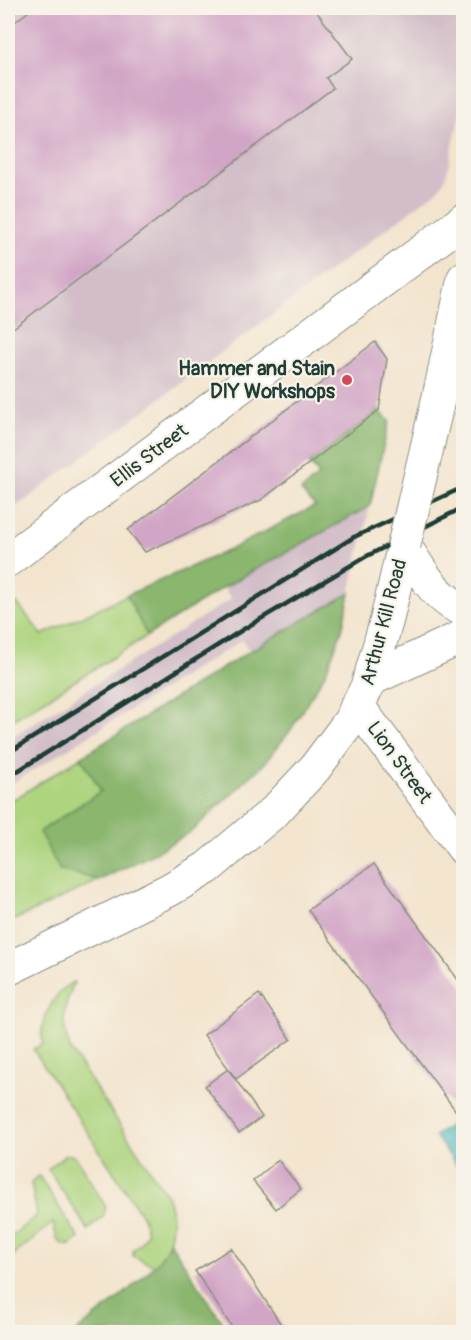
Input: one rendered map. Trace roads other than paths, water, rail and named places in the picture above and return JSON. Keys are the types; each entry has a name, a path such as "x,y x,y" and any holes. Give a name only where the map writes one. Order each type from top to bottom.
{"street":[{"name":"Ellis Street","path":"8,560 464,220"},
{"name":"Arthur Kill Road","path":"8,969 169,890 207,868 240,842 291,794 350,721 363,693 387,619 464,278"},
{"path":"404,545 436,592 451,604 464,610"},
{"path":"363,693 464,636"},
{"name":"Lion Street","path":"363,693 464,849"}],"water":[{"path":"453,1123 463,1138 463,1161 457,1166 435,1136"}],"railway":[{"path":"8,753 354,537 464,487"},
{"path":"8,777 247,627 365,557 464,507"}],"place":[{"name":"Hammer and Stain DIY Workshops","path":"347,380"}]}
